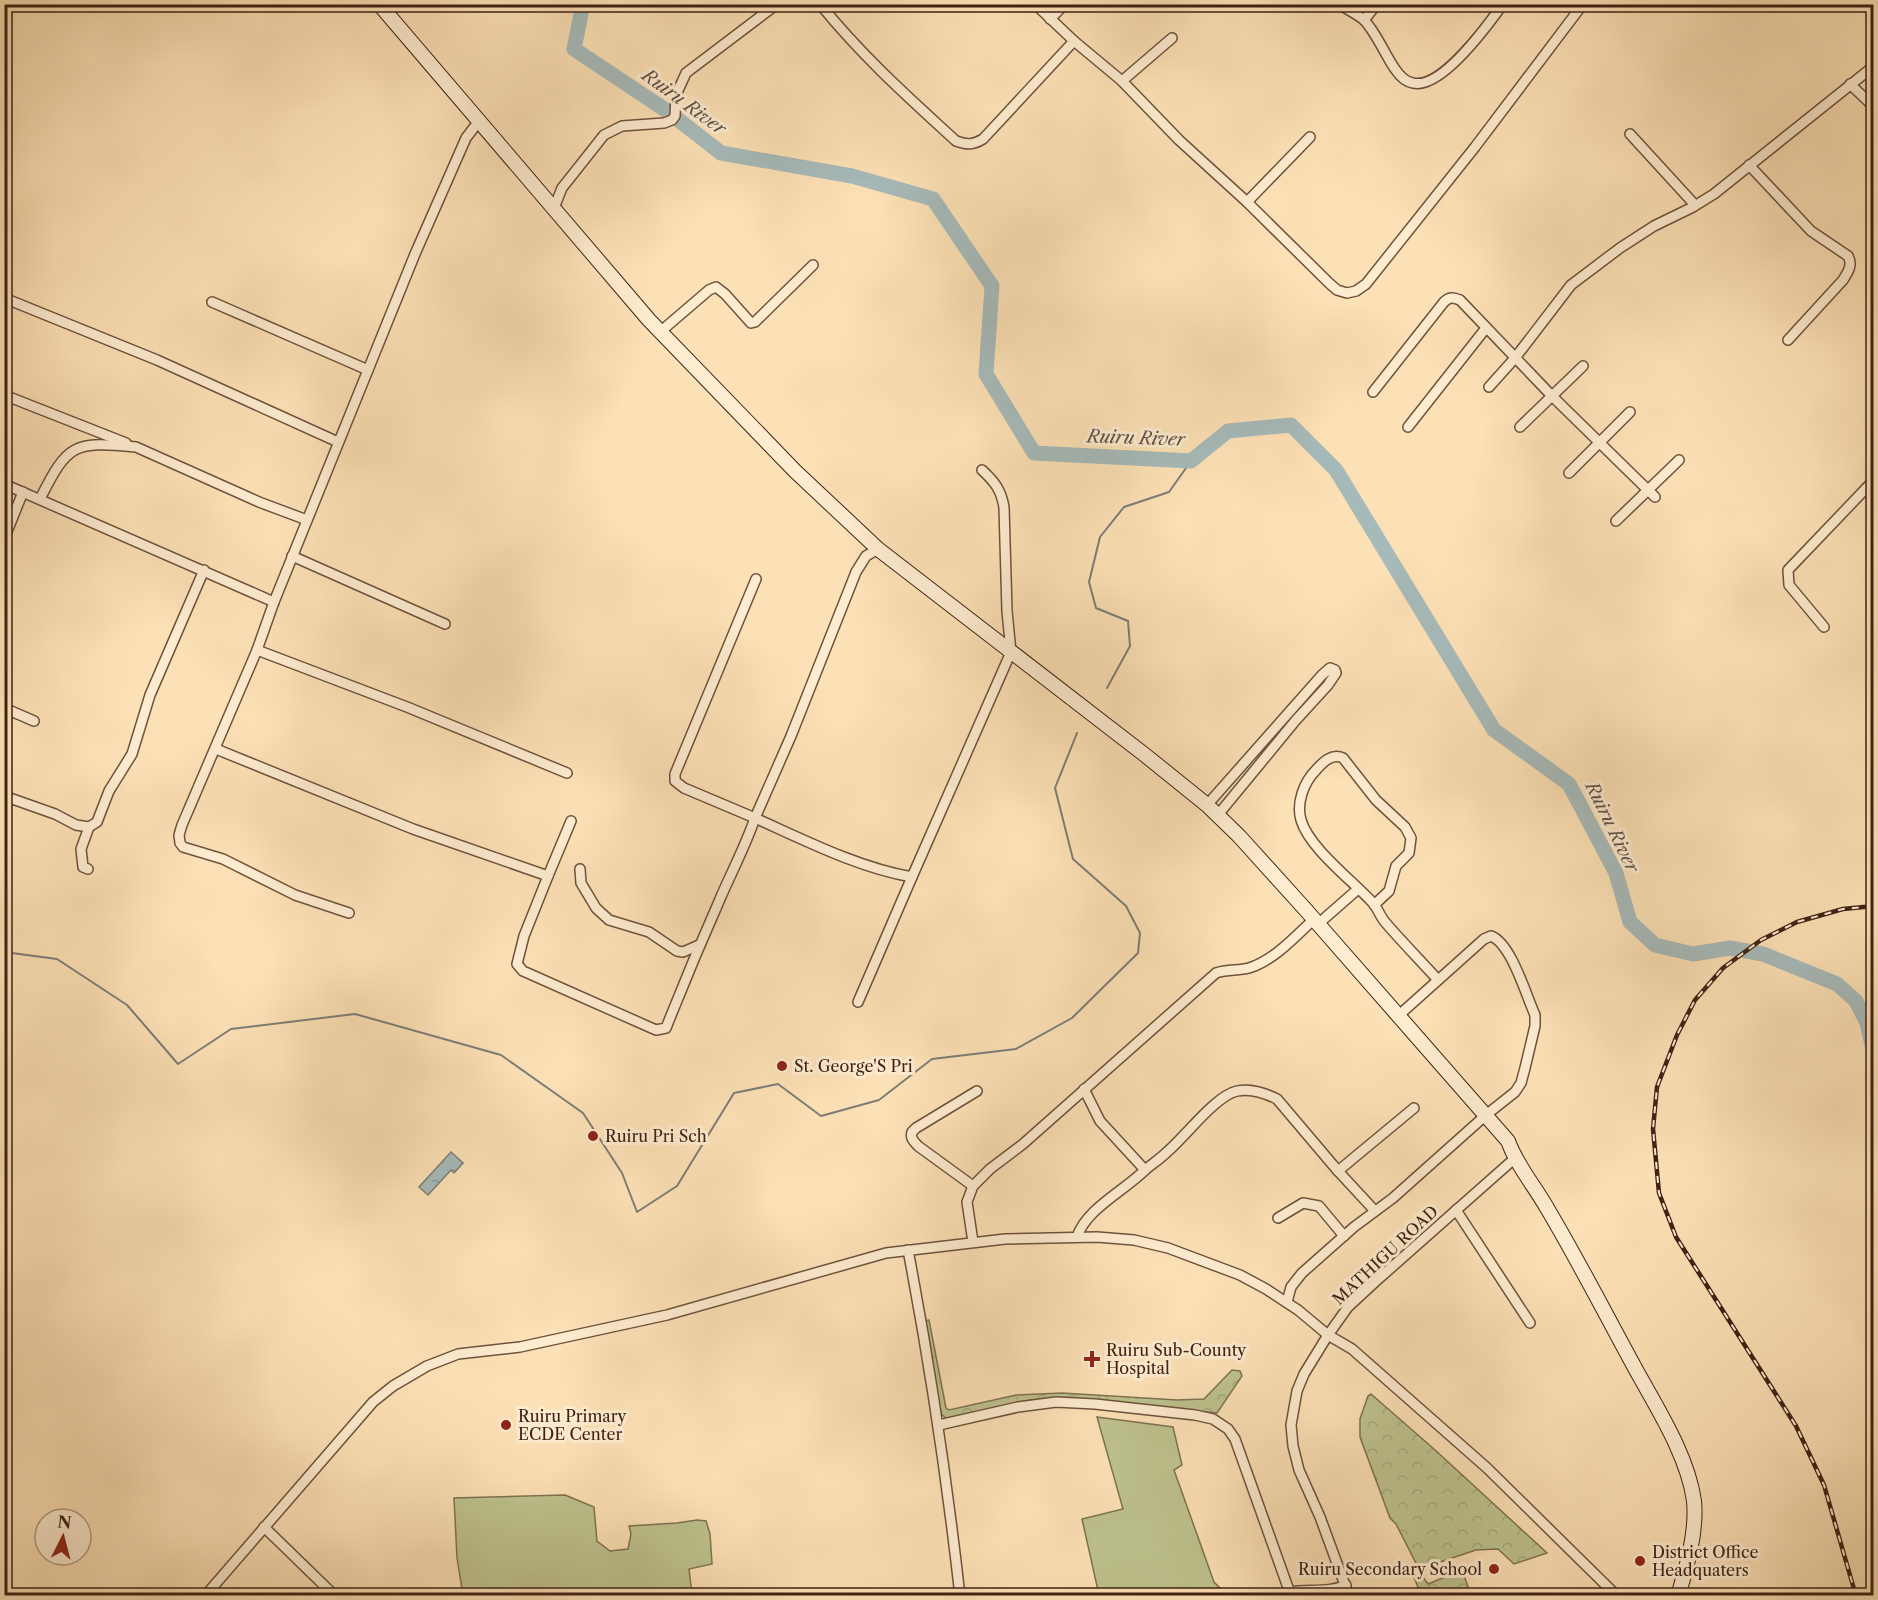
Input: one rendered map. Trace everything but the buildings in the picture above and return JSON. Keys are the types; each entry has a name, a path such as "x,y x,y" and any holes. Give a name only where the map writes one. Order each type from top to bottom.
{"main road":[{"path":"379,4 660,332 795,471 878,549 1207,805 1239,836 1508,1141 1514,1159 1546,1206 1649,1393 1689,1475 1694,1502 1694,1531 1678,1596"}],"street":[{"path":"554,208 559,193 604,135 622,126 664,123 675,116 676,95 686,73 777,4"},
{"path":"820,4 856,46 903,94 956,141 966,144 974,144 983,139 1074,41"},
{"path":"1035,4 1050,20 1122,81 1179,140 1247,202 1329,283 1337,290 1347,293 1356,291 1366,284 1583,4"},
{"path":"1050,20 1065,4"},
{"path":"1339,4 1364,20 1396,71 1407,81 1415,84 1427,82 1453,65 1467,51 1503,4"},
{"path":"1364,20 1377,4"},
{"path":"1122,81 1172,38"},
{"path":"1488,387 1515,358 1571,285 1654,226 1714,194 1874,66"},
{"path":"1850,84 1874,107"},
{"path":"349,913 295,895 223,859 183,847 179,835 257,650 292,556 415,254 472,128 479,121"},
{"path":"1630,134 1695,206"},
{"path":"1247,202 1310,137"},
{"path":"1749,165 1811,231 1848,256 1850,260 1849,272 1843,280 1788,340"},
{"path":"660,332 709,290 716,287 751,323 755,322 813,265"},
{"path":"4,298 157,360 338,442"},
{"path":"1373,392 1449,298 1460,300 1552,396 1652,494"},
{"path":"212,302 368,370"},
{"path":"1408,427 1486,328"},
{"path":"1520,427 1583,366"},
{"path":"4,395 136,447 259,502 307,520"},
{"path":"1569,473 1630,412"},
{"path":"40,499 65,455 74,450 99,445 136,447"},
{"path":"1616,521 1652,494 1679,460"},
{"path":"858,1002 1011,652 1007,611 1004,507 998,486 982,470"},
{"path":"1824,627 1789,585 1788,570 1874,480"},
{"path":"4,484 274,602"},
{"path":"4,539 23,492"},
{"path":"571,821 548,876 518,957 518,964 523,970 543,980 656,1030 666,1028 699,945 743,852 856,572 866,556 878,549"},
{"path":"292,556 445,624"},
{"path":"87,869 83,867 81,849 89,827 97,822 109,791 132,754 150,695 204,570"},
{"path":"756,579 675,774 675,781 684,788 843,856 912,877"},
{"path":"257,650 408,707 567,773"},
{"path":"1207,805 1322,675 1330,668 1335,670 1335,676 1328,685 1217,816"},
{"path":"4,708 34,721"},
{"path":"216,749 413,829 548,876"},
{"path":"1374,905 1389,891 1396,866 1409,853 1411,838 1406,827 1376,800 1343,758 1337,756 1324,761 1307,782 1301,797 1300,818 1304,827 1316,844 1374,905 1384,921 1438,980"},
{"path":"1238,770 1248,779"},
{"path":"4,796 55,814 76,825 89,827"},
{"path":"580,869 581,883 596,908 609,920 649,932 677,951 682,952 699,945"},
{"path":"973,1242 967,1202 973,1186 990,1169 1023,1144 1216,973 1227,969 1241,970 1262,962 1358,889"},
{"path":"1287,1302 1295,1281 1344,1236 1515,1092 1521,1083 1535,1014 1508,952 1498,938 1491,936 1485,939 1398,1016"},
{"path":"1084,1089 1100,1121 1145,1170"},
{"path":"973,1186 918,1146 911,1136 916,1128 977,1091"},
{"path":"1077,1237 1083,1223 1093,1213 1167,1152 1223,1096 1237,1091 1265,1093 1277,1099 1375,1211"},
{"path":"1338,1171 1414,1108"},
{"name":"MATHIGU ROAD","path":"1349,1596 1320,1517 1299,1470 1291,1425 1297,1391 1304,1374 1328,1335 1355,1301 1514,1159"},
{"path":"1278,1218 1303,1203 1319,1206 1344,1236"},
{"path":"1456,1210 1530,1323"},
{"path":"205,1596 373,1402 393,1386 444,1358 458,1354 520,1347 667,1315 864,1259 908,1250 1015,1238 1077,1237 1134,1240 1168,1248 1240,1275 1287,1302 1328,1335 1352,1349 1412,1401 1495,1477 1617,1596"},
{"path":"908,1250 939,1425 960,1596"},
{"path":"939,1425 1018,1407 1056,1402 1135,1407 1213,1419 1227,1429 1235,1439 1290,1594 1307,1589 1332,1589 1346,1585"},
{"path":"264,1527 335,1596"}],"green space":[{"path":"929,1320 946,1408 949,1410 1016,1395 1062,1393 1177,1400 1204,1399 1232,1370 1240,1371 1242,1376 1217,1413 1113,1402 1030,1400 946,1418 941,1414 939,1408 925,1321"},
{"path":"1371,1394 1547,1553 1514,1564 1498,1549 1476,1550 1419,1569 1396,1524 1390,1518 1360,1437 1360,1419 1368,1396"},
{"path":"1097,1417 1173,1427 1182,1465 1174,1470 1214,1582 1225,1593 1212,1596 1099,1595 1082,1519 1123,1509"},
{"path":"565,1495 594,1507 597,1541 610,1551 628,1549 631,1534 629,1526 706,1521 710,1534 712,1564 689,1569 692,1595 463,1595 457,1558 454,1498"},
{"path":"1417,1569 1428,1584 1462,1570 1471,1595 1421,1595 1412,1572"}],"water":[{"path":"451,1152 463,1163 454,1173 451,1170 428,1195 419,1187"}],"waterway":[{"name":"Ruiru River","path":"583,4 574,49 667,111 721,153 852,176 933,199 992,286 986,374 1034,453 1191,461 1228,431 1291,425 1336,470 1494,730 1569,784 1616,873 1630,922 1655,945 1693,954 1730,948 1763,954 1837,984 1856,1001 1867,1023 1874,1053"},
{"path":"1107,688 1130,646 1128,621 1096,608 1089,582 1100,537 1124,507 1169,492 1191,461"},
{"path":"4,952 57,959 127,1005 178,1064 231,1029 355,1014 501,1055 583,1113 622,1173 637,1212 677,1186 734,1093 778,1084 821,1116 879,1100 932,1059 1016,1049 1072,1018 1138,953 1140,933 1126,906 1073,859 1055,788 1077,733"}],"railway":[{"path":"1856,1596 1824,1485 1796,1426 1676,1237 1659,1193 1653,1129 1657,1087 1677,1035 1695,1000 1723,968 1761,940 1797,922 1843,909 1874,906"}],"place":[{"name":"St. George'S Pri","path":"782,1066"},
{"name":"Ruiru Pri Sch","path":"593,1136"},
{"name":"Ruiru Sub-County Hospital","path":"1092,1359"},
{"name":"Ruiru Primary ECDE Center","path":"506,1425"},
{"name":"District Office Headquaters","path":"1640,1561"},
{"name":"Ruiru Secondary School","path":"1494,1569"}]}
